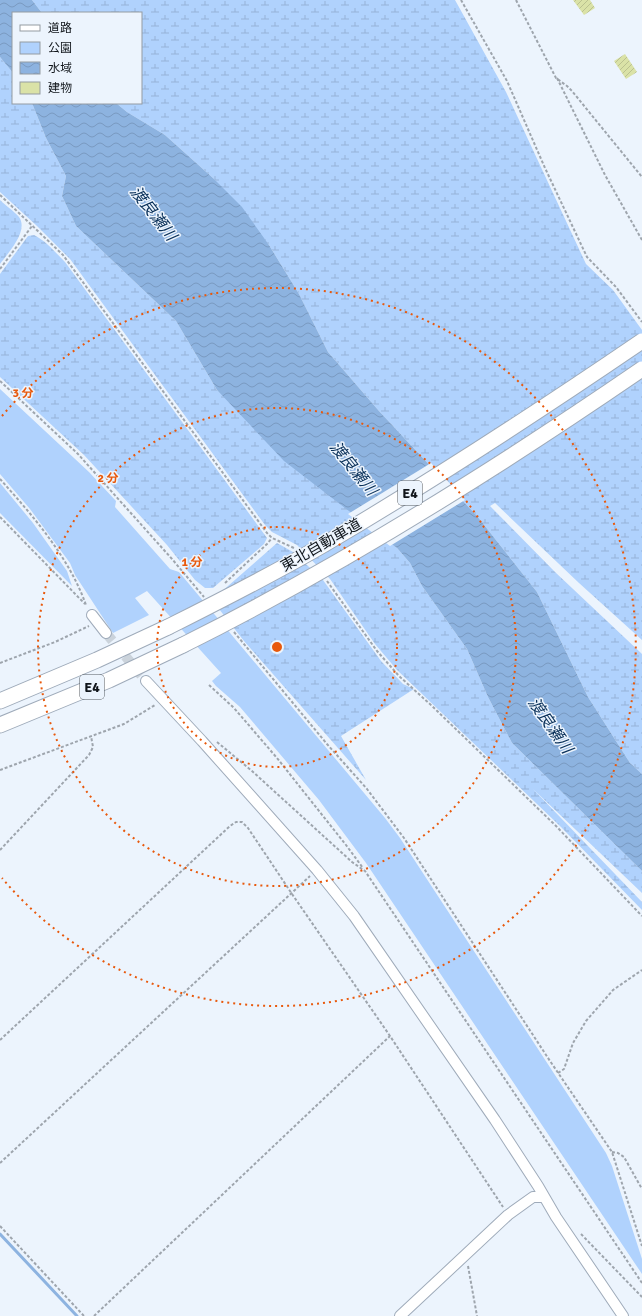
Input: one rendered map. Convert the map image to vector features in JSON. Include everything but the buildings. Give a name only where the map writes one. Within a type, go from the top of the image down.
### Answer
[{"type":"highway","name":"東北自動車道","points":[[0,701],[97,660],[168,627],[238,592],[315,549],[426,483],[550,404],[642,341]]},
{"type":"highway","name":"東北自動車道","points":[[0,725],[109,680],[251,611],[335,564],[565,422],[642,369]]},
{"type":"street","points":[[95,618],[106,633]]},
{"type":"street","points":[[146,681],[202,740],[318,870],[354,916],[495,1120],[538,1186],[556,1217],[623,1316]]},
{"type":"street","points":[[400,1316],[508,1215],[533,1197],[543,1197]]},
{"type":"path","points":[[461,0],[507,81],[545,168],[588,256],[616,287],[642,322]]},
{"type":"path","points":[[516,0],[605,175],[642,240]]},
{"type":"path","points":[[556,78],[572,91],[642,177]]},
{"type":"path","points":[[0,269],[32,226]]},
{"type":"path","points":[[0,381],[78,454],[207,600]]},
{"type":"path","points":[[0,479],[29,512],[58,552],[76,580],[86,604],[95,618],[55,642],[0,663]]},
{"type":"path","points":[[0,517],[86,604]]},
{"type":"path","points":[[224,585],[268,544],[272,538]]},
{"type":"path","points":[[232,629],[327,744],[367,789],[390,819],[612,1152],[642,1246]]},
{"type":"path","points":[[209,685],[234,708],[277,758],[365,871],[642,1283]]},
{"type":"path","points":[[0,770],[124,724],[163,700]]},
{"type":"path","points":[[0,850],[89,755],[93,747],[91,736]]},
{"type":"path","points":[[216,741],[252,770],[352,862],[365,871]]},
{"type":"path","points":[[0,1040],[236,822],[242,822],[248,828],[390,1036],[508,1215]]},
{"type":"path","points":[[0,1163],[318,870]]},
{"type":"path","points":[[558,1073],[564,1068],[573,1043],[586,1021],[613,990],[642,970]]},
{"type":"path","points":[[94,1316],[390,1036]]},
{"type":"path","points":[[612,1152],[618,1153],[624,1157],[642,1189]]},
{"type":"path","points":[[0,1226],[84,1316]]},
{"type":"path","points":[[577,1230],[642,1297]]},
{"type":"path","points":[[465,1254],[478,1316]]},
{"type":"green space","points":[[32,0],[455,0],[506,92],[586,264],[613,290],[642,330],[642,640],[579,583],[495,503],[490,506],[555,572],[642,654],[642,774],[630,763],[588,697],[537,592],[477,516],[379,411],[328,352],[299,294],[269,245],[213,178],[165,135],[127,112],[117,104],[142,104],[142,12],[41,12]]},
{"type":"green space","points":[[0,57],[12,72],[12,104],[32,104],[46,138],[66,176],[62,196],[76,226],[176,321],[217,390],[397,548],[410,563],[422,586],[467,649],[488,697],[512,743],[642,871],[642,893],[533,789],[642,902],[642,910],[561,827],[397,670],[375,644],[330,579],[297,545],[272,532],[265,525],[70,259],[0,192]]},
{"type":"green space","points":[[0,200],[19,217],[21,229],[16,242],[0,264]]},
{"type":"green space","points":[[34,235],[65,262],[267,538],[264,544],[213,588],[205,588],[195,580],[167,545],[84,455],[0,377],[0,274],[28,236]]},
{"type":"green space","points":[[0,389],[89,472],[116,501],[115,507],[170,569],[179,572],[385,818],[400,838],[606,1153],[612,1166],[642,1259],[642,1274],[366,863],[319,800],[240,707],[212,681],[221,673],[147,591],[135,598],[149,615],[113,633],[75,575],[70,563],[30,509],[0,474]]},
{"type":"green space","points":[[0,483],[33,523],[67,571],[72,586],[0,513]]},
{"type":"green space","points":[[277,543],[293,552],[323,580],[381,661],[403,684],[414,689],[341,736],[366,780],[244,641],[212,600]]},
{"type":"water","points":[[0,0],[32,0],[41,12],[12,12],[12,72],[0,57]]},
{"type":"water","name":"渡良瀬川","points":[[32,104],[117,104],[127,112],[165,135],[213,178],[242,207],[269,245],[299,294],[328,352],[379,411],[477,516],[537,592],[588,697],[630,763],[642,774],[642,871],[512,743],[488,697],[467,649],[422,586],[410,563],[397,548],[284,461],[217,390],[176,321],[76,226],[62,196],[66,176],[46,138]]},
{"type":"pier","points":[[431,463],[465,500],[390,546],[348,514]]},
{"type":"waterway","points":[[0,1234],[77,1316]]},
{"type":"tunnel","points":[[106,633],[146,681]]}]
